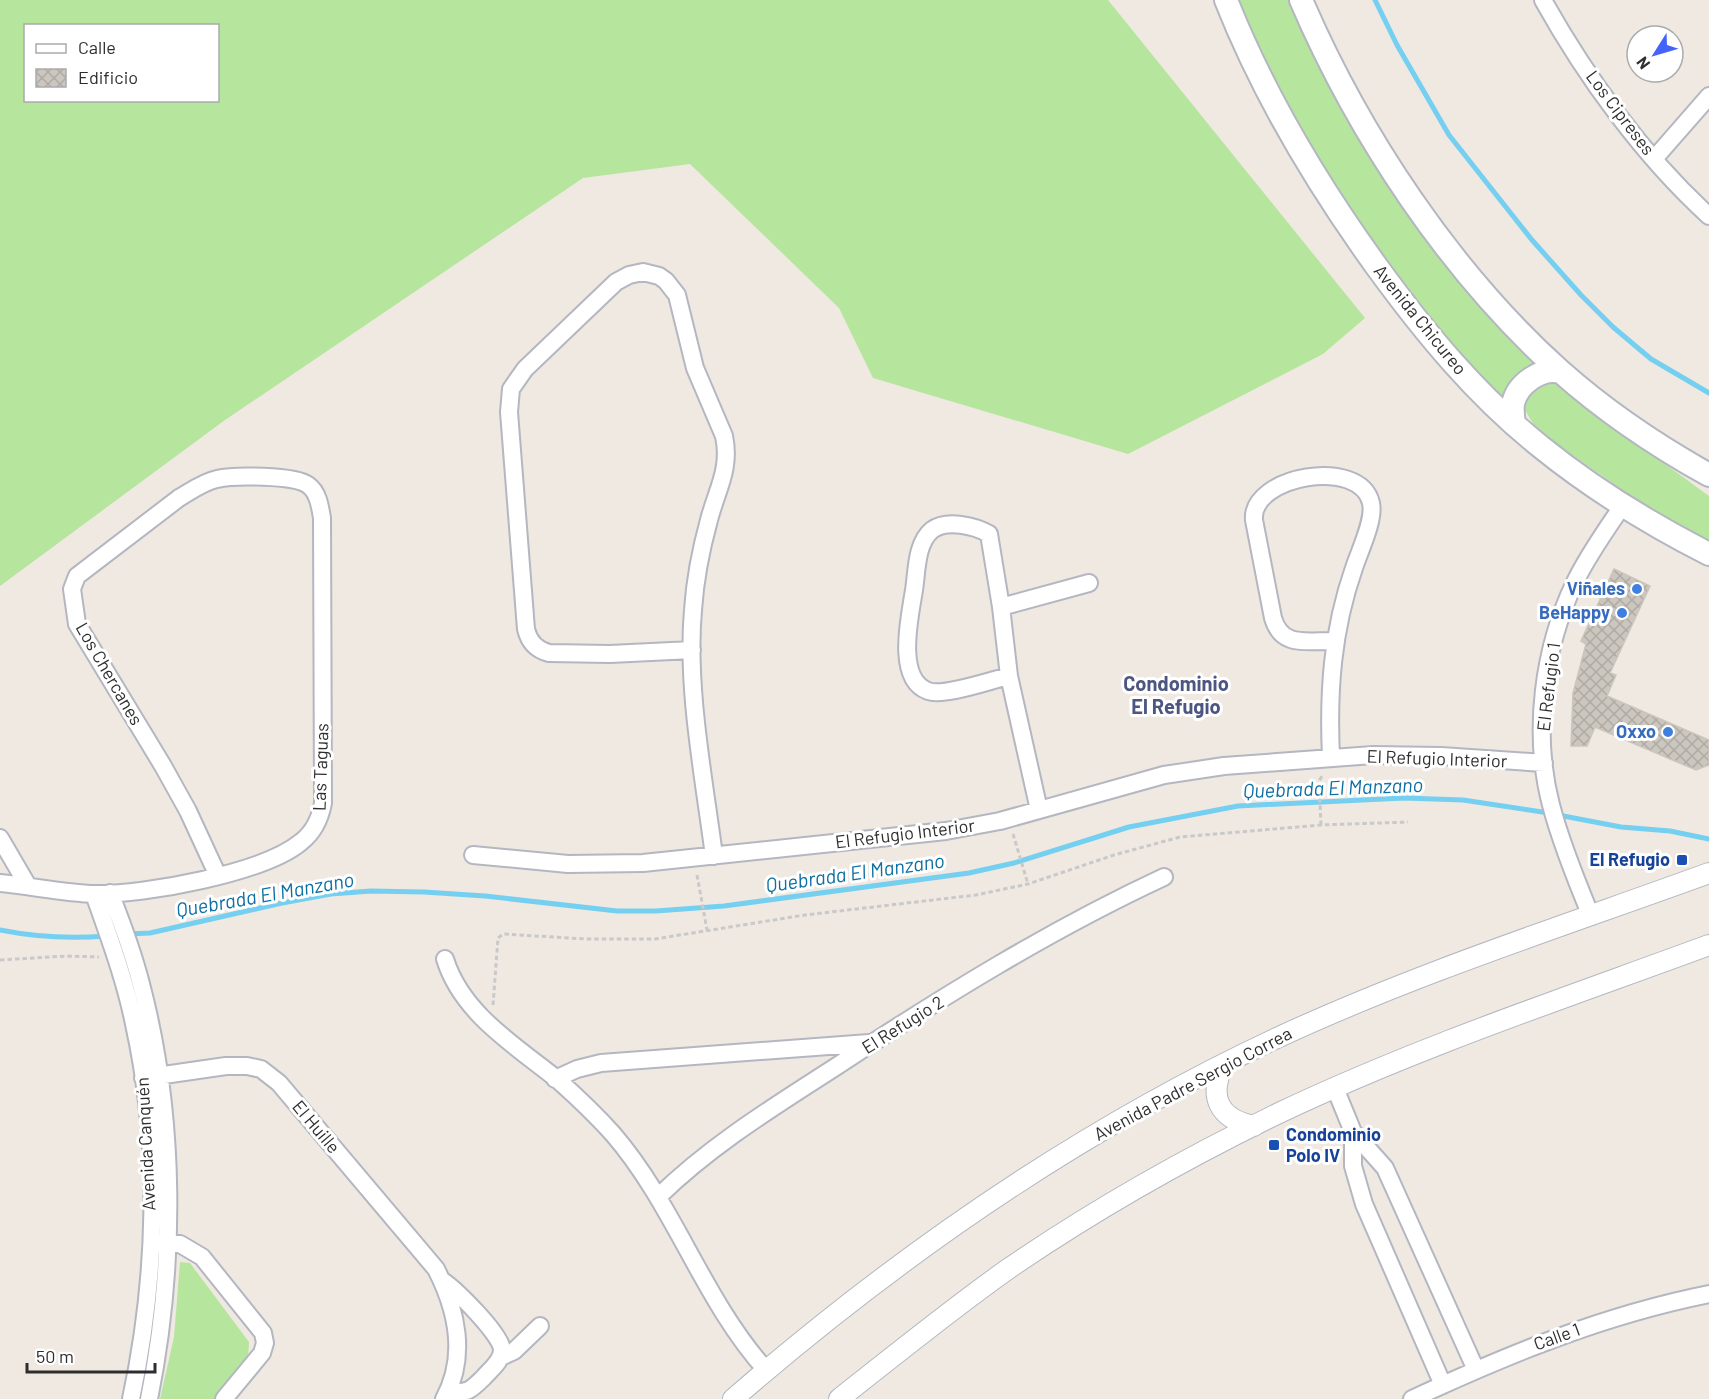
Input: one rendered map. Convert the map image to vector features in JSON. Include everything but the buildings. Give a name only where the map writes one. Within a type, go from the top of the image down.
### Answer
[{"type":"main road","name":"Avenida Chicureo","points":[[1226,0],[1258,72],[1308,164],[1350,230],[1431,338],[1461,372],[1514,424],[1567,468],[1623,505],[1709,554]]},
{"type":"main road","points":[[1301,0],[1334,70],[1361,118],[1439,236],[1482,289],[1513,325],[1561,372],[1629,425],[1709,476]]},
{"type":"main road","points":[[1514,424],[1513,404],[1517,394],[1534,376],[1545,372],[1561,372]]},
{"type":"street","name":"Los Cipreses","points":[[1543,0],[1589,73],[1654,159],[1709,216]]},
{"type":"street","points":[[1654,159],[1709,96]]},
{"type":"street","points":[[692,650],[600,654],[549,653],[543,652],[533,644],[526,629],[509,412],[512,390],[525,369],[597,298],[616,282],[634,273],[643,272],[659,276],[677,295],[695,368],[724,436],[726,448],[725,470],[709,518],[693,611],[693,689],[714,856]]},
{"type":"street","points":[[1331,758],[1330,699],[1335,641],[1341,608],[1370,522],[1372,506],[1368,494],[1356,484],[1333,476],[1312,476],[1291,482],[1266,494],[1257,502],[1253,514],[1277,630],[1289,639],[1335,641]]},
{"type":"street","name":"Los Chercanes","points":[[218,876],[188,811],[163,766],[77,624],[72,589],[77,576],[179,498],[197,487],[217,479],[284,477],[300,480],[310,485]]},
{"type":"street","name":"Las Taguas","points":[[0,883],[102,894],[164,887],[218,876],[278,856],[292,849],[314,829],[321,812],[323,794],[322,518],[318,498],[310,485]]},
{"type":"street","name":"El Refugio 1","points":[[1591,916],[1558,830],[1550,802],[1544,763],[1543,704],[1553,640],[1576,580],[1623,505]]},
{"type":"street","points":[[1009,676],[963,688],[930,692],[917,684],[912,674],[908,658],[907,635],[921,546],[933,530],[941,526],[968,526],[989,534],[1009,676],[1039,810]]},
{"type":"street","points":[[1001,608],[1089,583]]},
{"type":"street","name":"El Refugio Interior","points":[[473,855],[536,862],[605,865],[694,858],[946,831],[1000,821],[1164,776],[1195,770],[1331,758],[1411,755],[1544,763]]},
{"type":"street","points":[[0,838],[28,886]]},
{"type":"street","name":"Avenida Padre Sergio Correa","points":[[733,1399],[899,1264],[1022,1178],[1124,1118],[1224,1064],[1280,1037],[1402,985],[1709,873]]},
{"type":"street","name":"El Refugio 2","points":[[658,1197],[710,1151],[873,1043],[1063,928],[1164,877]]},
{"type":"street","name":"Avenida Canquén","points":[[102,894],[113,924],[130,946],[145,1003],[151,1077],[151,1156],[164,1295],[149,1399]]},
{"type":"street","name":"Avenida Canquén","points":[[113,924],[114,952],[151,1077]]},
{"type":"street","points":[[839,1399],[956,1307],[1058,1236],[1153,1179],[1254,1126],[1335,1088],[1446,1042],[1709,945]]},
{"type":"street","points":[[446,959],[459,988],[491,1026],[588,1107],[614,1135],[658,1197],[738,1338],[766,1370]]},
{"type":"street","points":[[555,1078],[601,1063],[873,1043]]},
{"type":"street","points":[[1224,1064],[1216,1088],[1220,1106],[1237,1122],[1254,1126]]},
{"type":"street","name":"El Huille","points":[[151,1077],[240,1065],[254,1067],[268,1073],[279,1083],[427,1256],[442,1281],[452,1305],[457,1336],[456,1367],[446,1395],[462,1393],[474,1387],[501,1357],[514,1352],[540,1326]]},
{"type":"street","points":[[1335,1088],[1353,1132],[1379,1160],[1389,1177],[1476,1370]]},
{"type":"street","points":[[1353,1132],[1353,1166],[1361,1198],[1443,1385]]},
{"type":"street","points":[[158,1243],[180,1244],[202,1257],[260,1328],[265,1338],[262,1353],[224,1399]]},
{"type":"street","name":"Avenida Canquén","points":[[131,1399],[158,1243]]},
{"type":"street","name":"El Huille","points":[[442,1281],[460,1294],[497,1338],[501,1346],[501,1357]]},
{"type":"street","name":"Calle 1","points":[[1412,1399],[1567,1333],[1632,1312],[1709,1294]]},
{"type":"path","points":[[1319,781],[1321,825]]},
{"type":"path","points":[[491,1026],[499,936],[503,934],[623,940],[655,939],[845,910],[976,895],[1028,884],[1114,855],[1180,837],[1321,825],[1408,822]]},
{"type":"path","points":[[1016,842],[1028,884]]},
{"type":"path","points":[[694,858],[707,930]]},
{"type":"path","points":[[0,960],[114,952]]},
{"type":"green space","points":[[0,0],[1108,0],[1365,318],[1323,354],[1128,454],[873,378],[839,308],[690,164],[583,178],[225,420],[0,586]]},
{"type":"green space","points":[[1238,0],[1290,0],[1304,35],[1347,115],[1470,293],[1539,366],[1505,401],[1395,278],[1353,220],[1289,112]]},
{"type":"green space","points":[[1552,378],[1584,405],[1709,496],[1709,544],[1673,525],[1535,427],[1522,405],[1522,395]]},
{"type":"green space","points":[[180,1262],[190,1263],[249,1342],[248,1359],[215,1399],[160,1399],[174,1337]]},
{"type":"waterway","points":[[1375,0],[1397,45],[1449,135],[1532,240],[1613,327],[1651,359],[1709,393]]},
{"type":"waterway","name":"Quebrada El Manzano","points":[[127,934],[150,933],[331,894],[371,891],[485,896],[617,911],[656,911],[724,906],[969,873],[1014,863],[1129,827],[1238,806],[1404,798],[1463,800],[1549,813]]},
{"type":"waterway","name":"Quebrada El Manzano","points":[[1558,815],[1621,827],[1670,831],[1709,839]]},
{"type":"waterway","name":"Quebrada El Manzano","points":[[0,930],[53,937],[106,936]]},
{"type":"place","name":"Viñales","points":[[1637,589]]},
{"type":"place","name":"BeHappy","points":[[1622,613]]},
{"type":"place","name":"Oxxo","points":[[1668,732]]},
{"type":"place","name":"El Refugio","points":[[1682,860]]},
{"type":"place","name":"Condominio Polo IV","points":[[1274,1145]]},
{"type":"district","name":"Condominio El Refugio","points":[[1176,696]]}]
